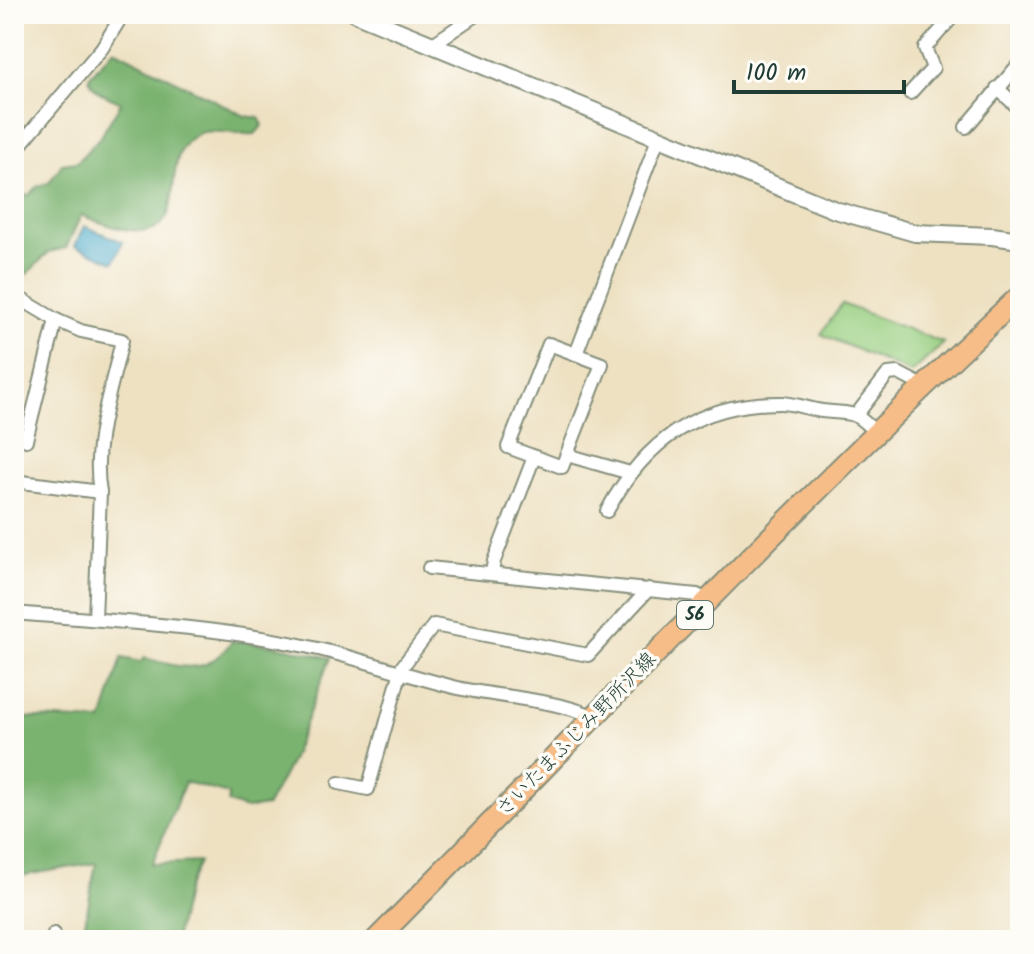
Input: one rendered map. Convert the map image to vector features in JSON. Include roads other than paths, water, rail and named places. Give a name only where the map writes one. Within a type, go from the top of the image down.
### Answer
[{"type":"main road","name":"さいたまふじみ野所沢線","points":[[376,940],[923,386],[1020,296]]},
{"type":"street","points":[[14,152],[102,48],[123,14]]},
{"type":"street","points":[[357,14],[835,210],[915,233],[1020,240]]},
{"type":"street","points":[[433,44],[477,14]]},
{"type":"street","points":[[910,93],[933,68],[925,48],[955,14]]},
{"type":"street","points":[[1015,14],[1020,20]]},
{"type":"street","points":[[966,127],[1020,63]]},
{"type":"street","points":[[997,88],[1020,109]]},
{"type":"street","points":[[576,354],[658,139]]},
{"type":"street","points":[[14,295],[81,331],[122,340],[98,447],[100,492],[95,619]]},
{"type":"street","points":[[26,440],[56,320]]},
{"type":"street","points":[[549,344],[576,354],[602,364],[562,467],[508,447],[549,344]]},
{"type":"street","points":[[857,414],[888,374],[898,373],[923,386]]},
{"type":"street","points":[[607,511],[638,462],[679,428],[731,407],[781,403],[857,414],[876,433]]},
{"type":"street","points":[[567,455],[630,473]]},
{"type":"street","points":[[492,573],[534,457]]},
{"type":"street","points":[[14,481],[100,492]]},
{"type":"street","points":[[429,568],[649,589],[697,595],[709,601]]},
{"type":"street","points":[[339,783],[368,789],[402,667],[434,625],[588,655],[649,589]]},
{"type":"street","points":[[14,613],[259,637],[308,646],[477,692],[579,710],[595,717]]},
{"type":"water","points":[[84,226],[123,242],[114,262],[75,246]]}]
